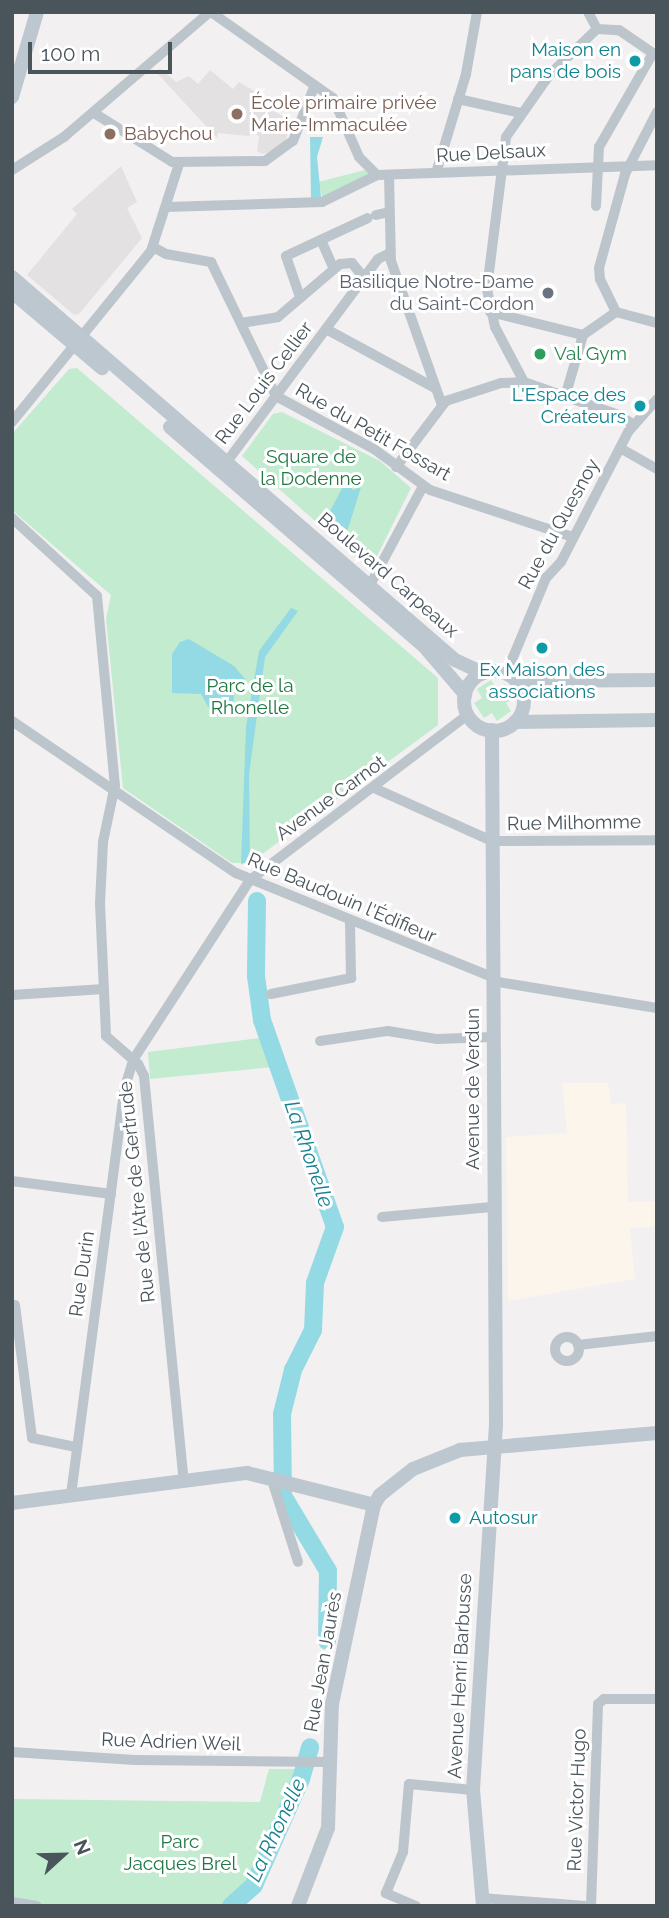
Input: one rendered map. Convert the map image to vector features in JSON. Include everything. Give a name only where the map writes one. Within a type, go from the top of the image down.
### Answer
[{"type":"main road","points":[[12,55],[27,12]]},
{"type":"main road","points":[[12,97],[37,12]]},
{"type":"main road","name":"Boulevard Carpeaux","points":[[12,277],[78,342]]},
{"type":"main road","name":"Boulevard Carpeaux","points":[[12,292],[78,342],[461,664],[483,673]]},
{"type":"main road","name":"Boulevard Carpeaux","points":[[224,466],[423,645],[465,694]]},
{"type":"main road","points":[[657,680],[511,677],[483,673],[465,694],[467,715],[477,726],[492,730],[515,722],[657,720]]},
{"type":"main road","points":[[511,677],[524,701],[515,722]]},
{"type":"main road","name":"Avenue de Verdun","points":[[492,730],[492,1207],[496,1448]]},
{"type":"main road","points":[[12,1503],[247,1473],[273,1477],[373,1505],[400,1478],[426,1462],[453,1452],[657,1433]]},
{"type":"main road","name":"Avenue Henri Barbusse","points":[[483,1902],[473,1790],[496,1448]]},
{"type":"main road","name":"Rue Jean Jaurès","points":[[299,1906],[328,1828],[332,1704],[373,1505]]},
{"type":"street","points":[[12,170],[47,151],[210,12],[334,100],[347,136],[359,157],[377,175],[322,202],[166,207]]},
{"type":"street","points":[[436,173],[458,99],[477,12]]},
{"type":"street","points":[[588,12],[597,29]]},
{"type":"street","points":[[524,382],[490,312],[487,273],[506,137],[555,69],[597,29],[619,30],[655,55],[601,142],[596,166],[596,206]]},
{"type":"street","points":[[94,113],[165,159],[179,164],[273,159],[293,141],[314,87]]},
{"type":"street","points":[[458,99],[521,113]]},
{"type":"street","points":[[657,112],[629,164],[599,268],[600,279],[616,312],[657,323]]},
{"type":"street","points":[[12,422],[153,247],[179,164]]},
{"type":"street","name":"Rue Delsaux","points":[[377,175],[657,165]]},
{"type":"street","points":[[389,175],[390,253],[442,405]]},
{"type":"street","points":[[300,297],[286,256],[372,216],[389,212]]},
{"type":"street","points":[[321,240],[334,269]]},
{"type":"street","points":[[153,247],[166,254],[209,260],[276,397]]},
{"type":"street","name":"Rue Louis Cellier","points":[[224,466],[378,259],[390,253]]},
{"type":"street","points":[[241,323],[278,317],[334,269],[352,263],[364,278]]},
{"type":"street","points":[[490,312],[583,335]]},
{"type":"street","points":[[565,397],[583,335],[616,312]]},
{"type":"street","points":[[326,330],[435,388]]},
{"type":"street","points":[[396,467],[442,405],[495,384],[524,382],[634,425]]},
{"type":"street","name":"Rue du Petit Fossart","points":[[276,397],[374,449],[423,486],[573,537]]},
{"type":"street","name":"Rue du Quesnoy","points":[[511,677],[546,578],[573,537],[634,425],[657,399]]},
{"type":"street","points":[[620,449],[657,469]]},
{"type":"street","points":[[370,585],[423,486]]},
{"type":"street","name":"Rue de l'Atre de Gertrude","points":[[12,519],[97,596],[115,791],[102,849],[107,1038],[133,1059],[144,1080],[184,1481]]},
{"type":"street","name":"Avenue Carnot","points":[[133,1059],[250,880],[467,715]]},
{"type":"street","name":"Rue Baudouin l'Édifieur","points":[[12,721],[250,880],[492,979],[657,1008]]},
{"type":"street","points":[[374,788],[492,841]]},
{"type":"street","name":"Rue Milhomme","points":[[492,841],[657,840]]},
{"type":"street","points":[[271,994],[351,978],[350,921]]},
{"type":"street","points":[[12,995],[104,989]]},
{"type":"street","points":[[320,1041],[388,1031],[437,1039],[492,1037]]},
{"type":"street","name":"Rue Durin","points":[[71,1495],[125,1087],[133,1059]]},
{"type":"street","points":[[12,1181],[111,1194]]},
{"type":"street","points":[[382,1217],[492,1207]]},
{"type":"street","points":[[15,1305],[32,1438],[76,1447]]},
{"type":"street","points":[[578,1345],[657,1336]]},
{"type":"street","points":[[273,1477],[298,1562]]},
{"type":"street","name":"Rue Victor Hugo","points":[[589,1906],[597,1707],[604,1699],[657,1699]]},
{"type":"street","name":"Rue Adrien Weil","points":[[12,1752],[135,1760],[329,1762]]},
{"type":"street","points":[[416,1906],[386,1893],[403,1852],[409,1784],[473,1790]]},
{"type":"street","points":[[12,1902],[37,1906]]},
{"type":"street","points":[[483,1902],[589,1906]]},
{"type":"shaded area","name":"École primaire privée Marie-Immaculée","points":[[160,68],[176,82],[189,76],[198,84],[210,70],[233,89],[239,82],[268,99],[264,106],[292,121],[283,148],[262,154],[257,151],[259,136],[252,132],[249,136],[218,133],[217,138],[156,72]]},
{"type":"shaded area","points":[[121,166],[137,202],[127,208],[142,238],[79,314],[74,315],[27,275],[77,214],[72,209]]},
{"type":"shaded area","points":[[562,1083],[608,1083],[611,1104],[626,1103],[628,1202],[657,1201],[657,1227],[630,1228],[635,1279],[508,1301],[506,1137],[567,1133]]},
{"type":"green space","points":[[365,170],[372,176],[323,199],[318,182]]},
{"type":"green space","name":"Parc de la Rhonelle","points":[[77,368],[438,678],[438,725],[250,863],[232,863],[123,788],[106,619],[111,595],[12,510],[12,434],[69,369]]},
{"type":"green space","name":"Square de la Dodenne","points":[[282,412],[380,461],[411,488],[370,570],[242,456],[273,414]]},
{"type":"green space","points":[[491,680],[497,689],[505,684],[514,698],[506,703],[511,711],[497,721],[492,713],[484,718],[474,703],[482,698],[477,689]]},
{"type":"green space","points":[[260,1038],[273,1067],[150,1079],[148,1052]]},
{"type":"green space","name":"Parc Jacques Brel","points":[[269,1769],[299,1769],[251,1878],[235,1897],[219,1906],[12,1906],[12,1799],[260,1802]]},
{"type":"water","points":[[310,137],[323,137],[317,157],[321,197],[311,199]]},
{"type":"water","points":[[346,481],[353,490],[361,487],[343,545],[322,526]]},
{"type":"water","points":[[291,608],[298,611],[265,657],[249,774],[250,862],[241,864],[246,727],[259,651]]},
{"type":"water","points":[[189,639],[234,666],[245,679],[235,687],[233,705],[227,711],[211,712],[201,694],[172,693],[172,654],[180,642]]},
{"type":"waterway","name":"La Rhonelle","points":[[257,901],[256,976],[262,1020],[335,1227],[315,1283],[313,1330],[293,1370],[282,1414],[283,1496],[328,1571],[327,1641]]},
{"type":"waterway","name":"La Rhonelle","points":[[231,1906],[254,1885],[301,1779],[310,1747]]},
{"type":"place","name":"Maison en pans de bois","points":[[635,61]]},
{"type":"place","name":"École primaire privée Marie-Immaculée","points":[[237,114]]},
{"type":"place","name":"Babychou","points":[[110,134]]},
{"type":"place","name":"Basilique Notre-Dame du Saint-Cordon","points":[[548,293]]},
{"type":"place","name":"Val Gym","points":[[540,354]]},
{"type":"place","name":"L'Espace des Créateurs","points":[[640,406]]},
{"type":"place","name":"Ex Maison des associations","points":[[542,648]]},
{"type":"place","name":"Autosur","points":[[455,1518]]}]
